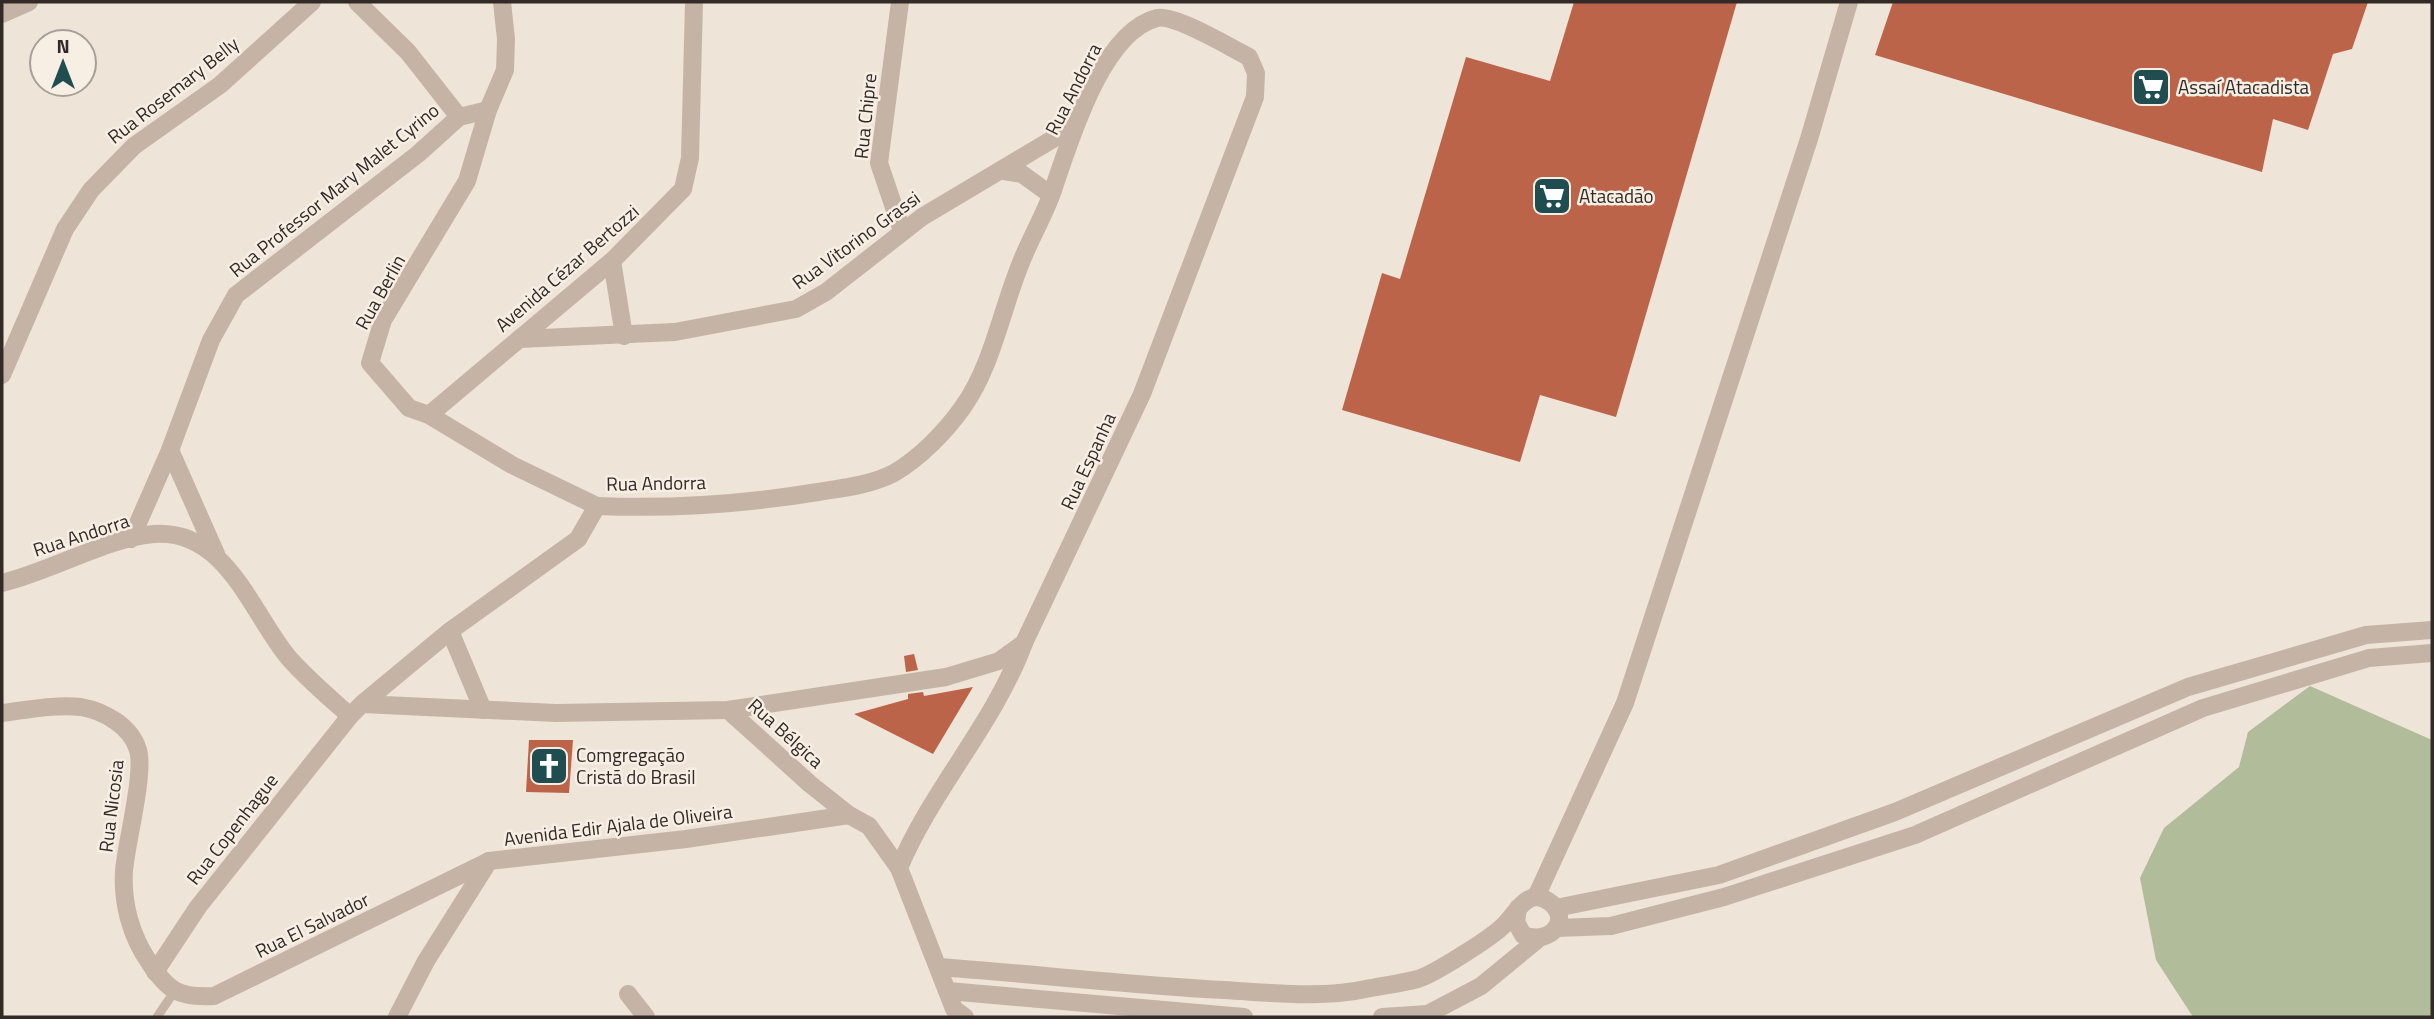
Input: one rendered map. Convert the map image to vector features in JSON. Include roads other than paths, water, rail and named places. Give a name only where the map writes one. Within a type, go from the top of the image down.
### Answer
[{"type":"street","points":[[2,14],[29,2]]},
{"type":"street","name":"Rua Rosemary Belly","points":[[2,375],[65,229],[91,190],[134,146],[220,85],[313,2]]},
{"type":"street","points":[[357,2],[408,52],[459,117],[488,110],[505,70],[506,38],[502,2]]},
{"type":"street","name":"Avenida Cézar Bertozzi","points":[[429,415],[612,261],[683,189],[690,158],[694,2]]},
{"type":"street","name":"Rua Chipre","points":[[900,2],[879,163],[902,230]]},
{"type":"street","points":[[1536,897],[1625,703],[1809,139],[1849,2]]},
{"type":"street","name":"Rua Andorra","points":[[2,583],[131,539],[155,534],[182,537],[216,554],[287,656],[356,710],[450,631],[578,539],[597,506],[635,507],[766,501],[860,486],[895,472],[938,436],[964,406],[985,365],[1020,265],[1051,195],[1073,127],[1115,49],[1135,27],[1160,17],[1199,32]]},
{"type":"street","name":"Rua Espanha","points":[[1024,643],[1142,394],[1255,97],[1256,74],[1249,57],[1199,32]]},
{"type":"street","name":"Rua Berlin","points":[[488,110],[467,181],[383,320],[370,355],[370,363],[409,408],[429,415],[512,465],[597,506]]},
{"type":"street","name":"Rua Professor Mary Malet Cyrino","points":[[131,539],[170,450],[211,340],[236,295],[418,153],[459,117]]},
{"type":"street","name":"Rua Vitorino Grassi","points":[[519,339],[686,331],[796,309],[826,292],[902,230],[959,193],[1004,170],[1073,127]]},
{"type":"street","points":[[1004,170],[1022,174],[1051,195]]},
{"type":"street","points":[[612,261],[624,336]]},
{"type":"street","points":[[170,450],[216,554]]},
{"type":"street","points":[[450,631],[483,710]]},
{"type":"street","points":[[1556,908],[1719,875],[1895,812],[2188,687],[2366,635],[2432,631]]},
{"type":"street","points":[[728,710],[946,677],[999,661],[1024,643]]},
{"type":"street","points":[[899,868],[912,837],[1011,677],[1024,643]]},
{"type":"street","points":[[1556,928],[1611,926],[1724,897],[1915,835],[2203,708],[2369,658],[2432,653]]},
{"type":"street","name":"Rua Nicosia","points":[[2,713],[80,707],[108,714],[126,730],[139,750],[133,820],[124,872],[125,908],[138,947],[155,972]]},
{"type":"street","name":"Rua Bélgica","points":[[356,710],[728,710],[790,768],[849,815],[869,826],[899,868],[959,1015]]},
{"type":"street","name":"Rua Copenhague","points":[[155,972],[198,907],[356,710]]},
{"type":"street","name":"Avenida Edir Ajala de Oliveira","points":[[397,1017],[426,961],[489,861],[686,839],[849,815]]},
{"type":"street","name":"Rua El Salvador","points":[[174,992],[191,998],[214,996],[489,861]]},
{"type":"street","points":[[939,967],[1129,985],[1335,996],[1421,978],[1503,927],[1525,900],[1536,897],[1547,900],[1556,908],[1559,918],[1556,928],[1548,937],[1537,940],[1481,986],[1426,1016],[1382,1017]]},
{"type":"street","points":[[1518,908],[1516,922],[1523,935],[1537,940]]},
{"type":"street","points":[[155,972],[174,992]]},
{"type":"street","points":[[948,991],[1244,1017]]},
{"type":"street","points":[[628,994],[646,1017]]},
{"type":"lane","points":[[157,1017],[174,992]]},
{"type":"place","name":"Assaí Atacadista","points":[[2151,87]]},
{"type":"place","name":"Atacadão","points":[[1552,196]]},
{"type":"place","name":"Comgregação Cristã do Brasil","points":[[549,766]]}]
